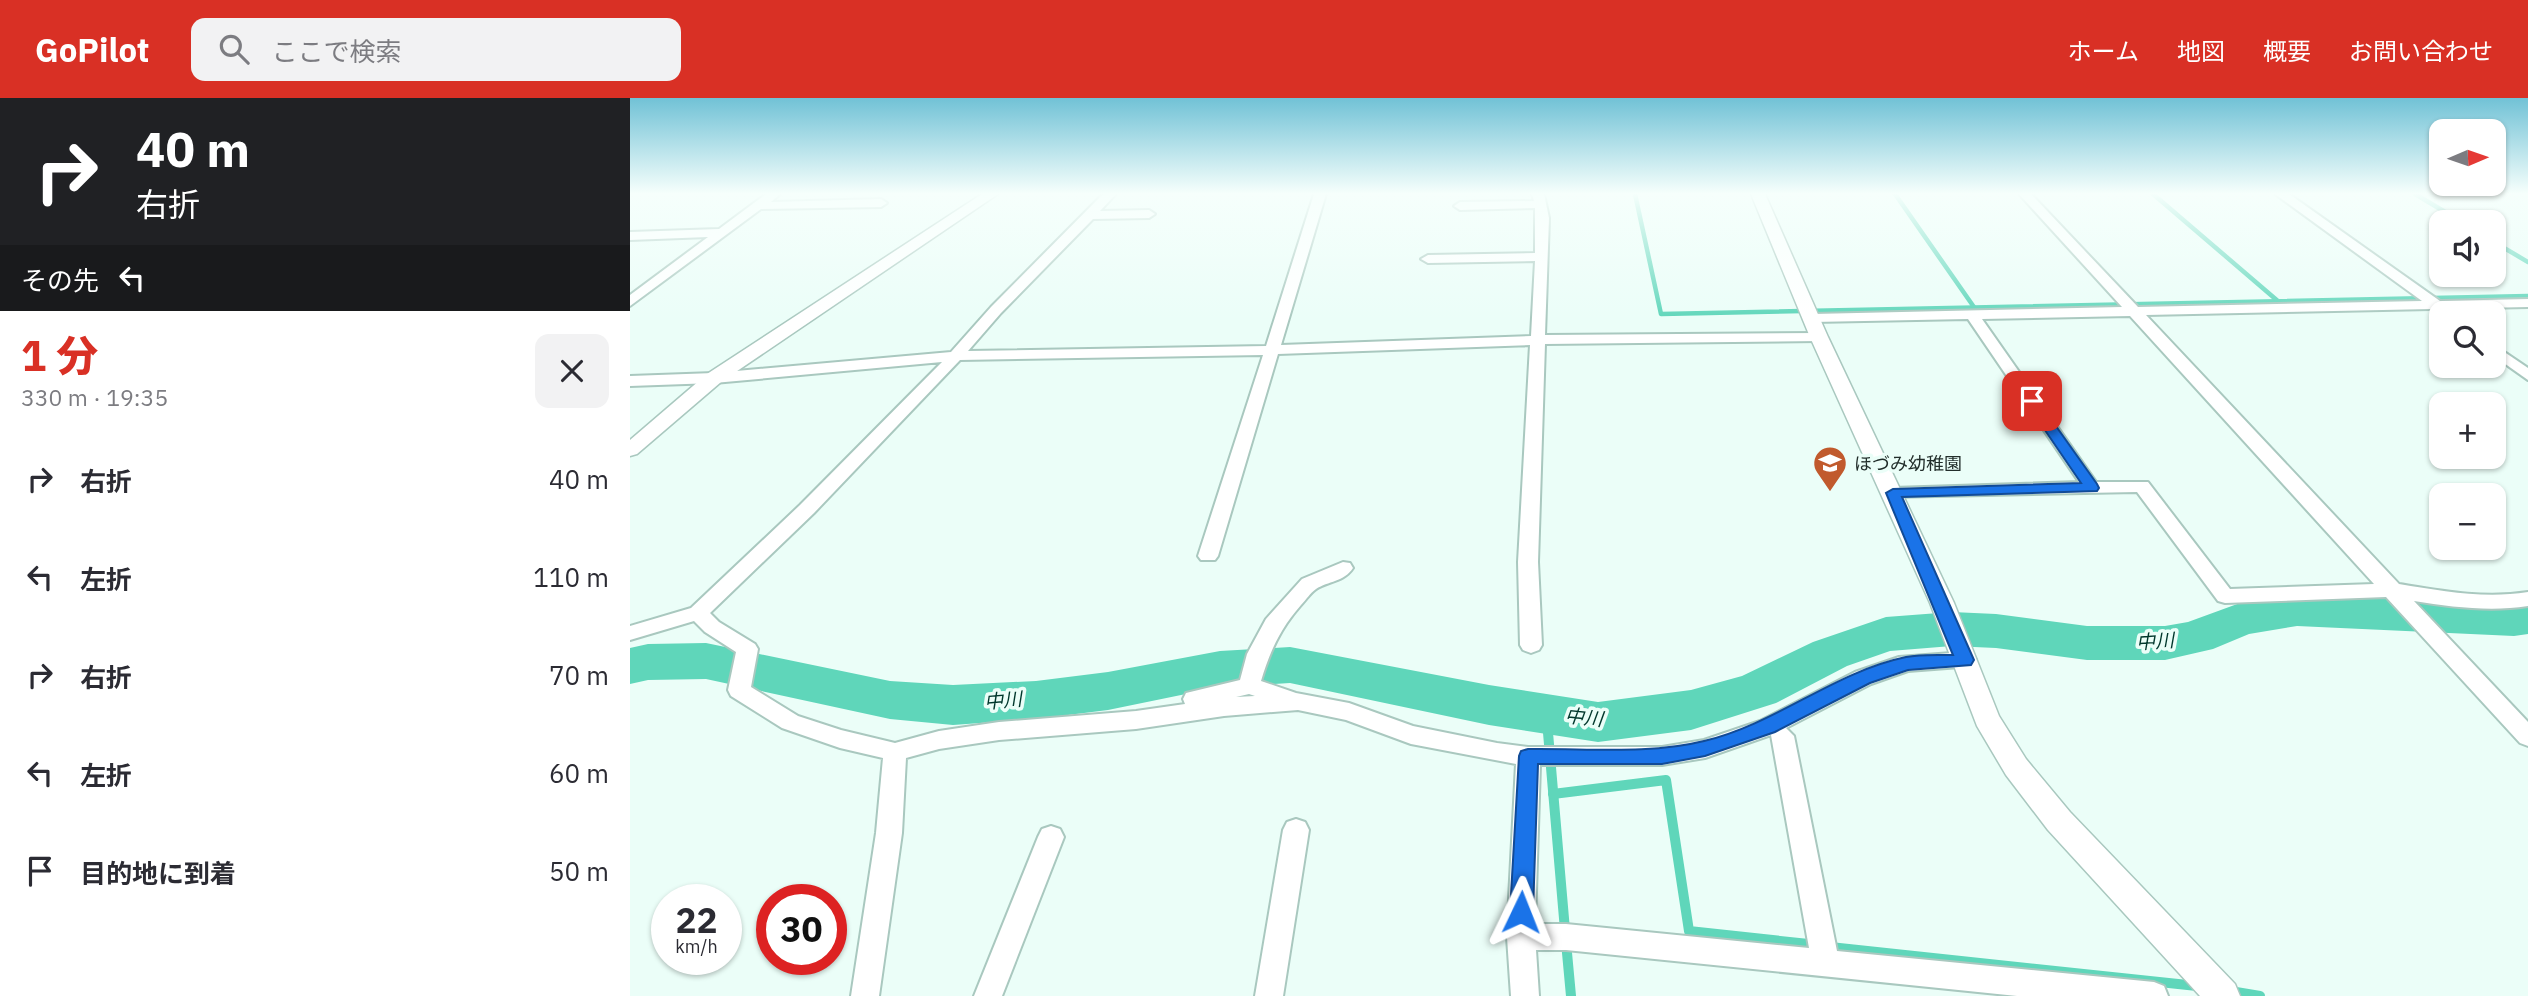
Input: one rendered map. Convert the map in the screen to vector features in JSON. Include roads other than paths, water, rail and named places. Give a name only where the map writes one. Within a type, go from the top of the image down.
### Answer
[{"type":"street","points":[[630,302],[718,236]]},
{"type":"street","points":[[630,450],[714,378],[927,236]]},
{"type":"street","points":[[630,633],[698,613],[807,509],[1069,236]]},
{"type":"street","points":[[1208,556],[1307,236]]},
{"type":"street","points":[[1531,645],[1528,562],[1540,236]]},
{"type":"street","points":[[1776,236],[1893,493],[1965,660],[1987,719],[2016,767],[2059,821],[2223,996]]},
{"type":"street","points":[[2063,236],[2528,737]]},
{"type":"street","points":[[2339,236],[2430,301]]},
{"type":"street","points":[[1428,259],[1541,257]]},
{"type":"street","points":[[2506,305],[2528,303]]},
{"type":"street","points":[[630,381],[714,378],[956,356],[1271,350],[1537,340],[1816,328],[1972,315],[2131,310],[2429,309]]},
{"type":"street","points":[[1972,315],[2091,488]]},
{"type":"street","points":[[2506,358],[2528,375]]},
{"type":"street","points":[[1893,493],[2141,486],[2225,596],[2391,590],[2459,601],[2508,602],[2528,598]]},
{"type":"street","points":[[1250,681],[1258,654],[1273,624],[1309,584],[1327,578],[1343,568]]},
{"type":"street","points":[[698,613],[712,627],[747,649],[739,690],[790,722],[839,739],[895,752],[939,740],[999,731],[1298,701]]},
{"type":"street","points":[[1104,722],[1121,714],[1250,681],[1298,701],[1349,712],[1411,735],[1528,756],[1662,756],[1705,749],[1768,727],[1863,678],[1907,663],[1965,660]]},
{"type":"street","points":[[1782,736],[1825,961]]},
{"type":"street","points":[[865,996],[889,833],[895,752]]},
{"type":"street","points":[[1525,996],[1521,937],[1528,756]]},
{"type":"street","points":[[1269,996],[1296,830]]},
{"type":"street","points":[[988,996],[1051,837]]},
{"type":"street","points":[[1521,937],[1566,937],[1825,961],[2154,996]]},
{"type":"waterway","points":[[1644,236],[1661,314],[1974,307]]},
{"type":"waterway","points":[[1924,236],[1974,307]]},
{"type":"waterway","points":[[2202,236],[2278,301]]},
{"type":"waterway","points":[[2506,249],[2528,262]]},
{"type":"waterway","points":[[2278,301],[2528,296]]},
{"type":"waterway","points":[[1974,307],[2278,301]]},
{"type":"waterway","name":"中川","points":[[630,666],[648,662],[706,661],[890,700],[953,705],[1036,700],[1108,691],[1220,669],[1290,665],[1489,705],[1598,722],[1691,710],[1758,690],[1830,654],[1886,634],[1952,629],[1996,631],[2087,643],[2165,643],[2196,637],[2240,619],[2297,610],[2514,620],[2528,618]]},
{"type":"waterway","points":[[1546,715],[1547,723]]},
{"type":"waterway","points":[[1547,721],[1553,794]]},
{"type":"waterway","points":[[1553,794],[1666,780],[1689,931],[1818,945]]},
{"type":"waterway","points":[[1553,794],[1565,930]]},
{"type":"waterway","points":[[1566,942],[1571,996]]},
{"type":"waterway","points":[[1830,947],[2197,986]]},
{"type":"waterway","points":[[2230,991],[2260,996]]},
{"type":"place","name":"ほづみ幼稚園","points":[[1830,493]]}]
